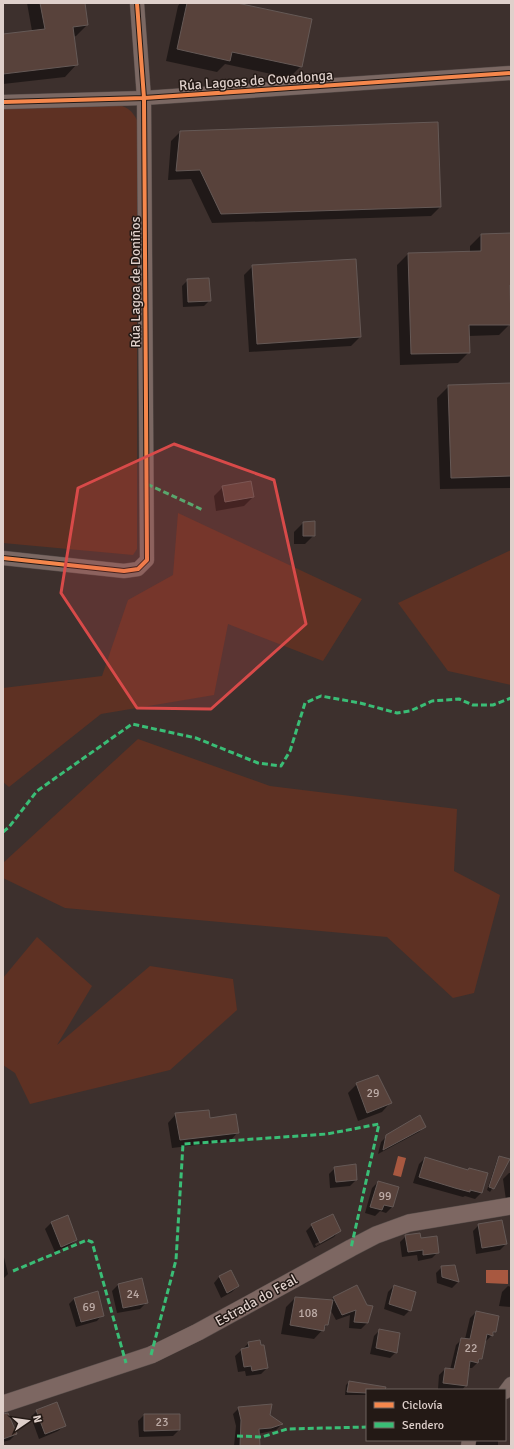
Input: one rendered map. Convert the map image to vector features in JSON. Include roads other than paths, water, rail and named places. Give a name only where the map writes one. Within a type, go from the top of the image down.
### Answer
[{"type":"main road","name":"Estrada do Feal","points":[[3,1404],[151,1355],[198,1332],[351,1248],[409,1223],[511,1206]]},
{"type":"street","name":"Rúa Lagoa de Doniños","points":[[3,558],[124,571],[138,569],[147,560],[144,98],[137,3]]},
{"type":"street","name":"Rúa Lagoas de Covadonga","points":[[3,102],[144,98],[511,73]]}]
